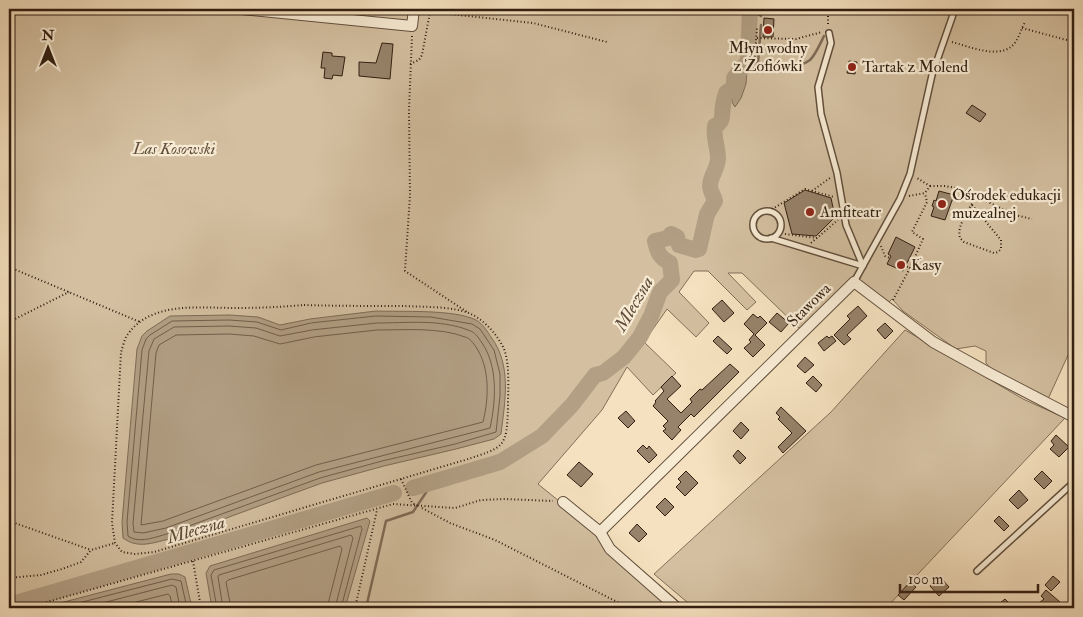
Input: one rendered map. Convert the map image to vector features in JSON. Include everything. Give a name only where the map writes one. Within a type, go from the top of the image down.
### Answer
[{"type":"street","points":[[242,9],[412,26],[414,9]]},
{"type":"street","name":"Stawowa","points":[[600,532],[854,282],[933,342],[1074,417]]},
{"type":"street","points":[[563,502],[600,532],[610,550],[677,608]]},
{"type":"lane","points":[[854,282],[900,199],[910,174],[932,75],[955,9]]},
{"type":"lane","points":[[830,36],[831,43],[818,92],[821,114],[837,172],[846,225],[863,266]]},
{"type":"lane","points":[[771,238],[780,230],[780,221],[775,214],[769,211],[758,213],[755,216],[753,225],[754,230],[759,236],[863,266]]},
{"type":"lane","points":[[977,571],[1074,482]]},
{"type":"path","points":[[757,38],[796,39],[829,30],[828,9]]},
{"type":"path","points":[[410,64],[419,60],[422,55],[430,12],[533,22],[607,42]]},
{"type":"path","points":[[944,40],[1002,51],[1013,46],[1025,22]]},
{"type":"path","points":[[412,26],[409,110],[410,195],[405,271],[468,313],[484,321],[504,349],[508,384],[508,414],[505,439],[493,451],[154,552],[135,554],[122,552],[115,543],[112,523],[121,352],[127,335],[140,322],[160,311],[189,308],[258,308],[304,305],[405,306],[434,307],[468,313]]},
{"type":"path","points":[[754,68],[758,28]]},
{"type":"path","points":[[1022,28],[1074,42]]},
{"type":"path","points":[[812,191],[837,172]]},
{"type":"path","points":[[910,174],[930,186],[961,189],[977,195],[1015,215],[1032,219]]},
{"type":"path","points":[[891,302],[910,268],[923,239],[912,232],[927,202],[926,193],[930,186]]},
{"type":"path","points":[[769,211],[805,189],[841,199]]},
{"type":"path","points":[[900,199],[926,193]]},
{"type":"path","points":[[972,205],[1001,240],[1001,249],[998,252],[994,253],[964,242],[960,238],[959,228],[977,195]]},
{"type":"path","points":[[805,248],[844,215]]},
{"type":"path","points":[[778,233],[817,238]]},
{"type":"path","points":[[877,242],[880,243],[885,256],[890,258]]},
{"type":"path","points":[[904,265],[910,268]]},
{"type":"path","points":[[9,267],[140,322]]},
{"type":"path","points":[[9,322],[69,292]]},
{"type":"path","points":[[401,478],[412,503],[450,523],[495,540],[629,608]]},
{"type":"path","points":[[26,608],[393,504],[455,508],[481,500],[505,499],[563,502]]},
{"type":"path","points":[[356,608],[377,510]]},
{"type":"path","points":[[9,521],[91,550],[115,543]]},
{"type":"path","points":[[9,578],[41,575],[62,569],[82,562],[91,550]]},
{"type":"path","points":[[193,562],[201,608]]},
{"type":"green space","name":"Las Kosowski","points":[[9,9],[1074,9],[1074,342],[1048,399],[990,368],[986,363],[986,351],[975,346],[956,349],[903,311],[892,299],[888,303],[859,280],[861,277],[857,273],[800,329],[742,273],[728,273],[756,302],[747,310],[708,271],[694,271],[679,292],[709,323],[696,337],[667,309],[644,342],[676,373],[653,395],[627,367],[602,410],[538,484],[612,544],[686,608],[9,608]]},
{"type":"green space","points":[[905,330],[1023,399],[1065,418],[886,608],[694,608],[654,574],[831,412]]},
{"type":"water","points":[[744,46],[750,46],[753,66],[747,69],[746,84],[741,98],[735,107],[732,102],[733,81],[737,68],[742,62]]},
{"type":"water","points":[[376,311],[455,314],[466,316],[481,324],[498,348],[502,359],[505,396],[501,434],[494,439],[322,483],[169,539],[140,544],[123,538],[122,522],[137,349],[142,336],[147,331],[170,316],[230,315],[258,317],[280,325],[310,319]]},
{"type":"water","points":[[367,518],[370,521],[345,608],[212,608],[206,573],[210,566]]},
{"type":"water","points":[[171,574],[179,574],[185,577],[192,608],[41,608]]},
{"type":"building","name":"Młyn wodny z Zofiówki","points":[[764,18],[774,19],[773,37],[763,37]]},
{"type":"building","points":[[382,43],[393,44],[390,79],[359,76],[359,62],[376,63]]},
{"type":"building","points":[[323,52],[332,53],[332,56],[345,57],[342,76],[333,75],[332,79],[324,78],[325,68],[321,68]]},
{"type":"building","name":"Tartak z Molend","points":[[849,61],[857,62],[855,74],[847,73]]},
{"type":"building","points":[[972,105],[986,114],[980,122],[966,113]]},
{"type":"building","name":"Amfiteatr","points":[[805,190],[831,198],[835,217],[816,236],[792,234],[784,203]]},
{"type":"building","name":"Ośrodek edukacji muzealnej","points":[[939,191],[954,195],[945,220],[931,216],[934,207],[932,206],[934,200],[936,201]]},
{"type":"building","points":[[896,237],[915,247],[903,271],[887,264],[891,256],[888,254]]},
{"type":"building","points":[[722,300],[734,313],[724,322],[712,309]]},
{"type":"building","points":[[858,306],[867,316],[847,335],[851,339],[844,345],[834,335],[850,319],[847,316]]},
{"type":"building","points":[[777,313],[789,323],[781,332],[769,322]]},
{"type":"building","points":[[753,314],[758,318],[760,316],[767,323],[755,335],[765,345],[753,357],[744,348],[751,342],[749,340],[754,334],[744,324]]},
{"type":"building","points":[[885,323],[893,331],[885,339],[877,330]]},
{"type":"building","points":[[718,336],[732,349],[727,354],[713,341]]},
{"type":"building","points":[[827,336],[829,338],[832,336],[836,341],[824,351],[818,343]]},
{"type":"building","points":[[805,357],[814,365],[805,373],[797,366]]},
{"type":"building","points":[[730,364],[739,372],[694,417],[691,414],[678,427],[681,430],[672,440],[663,431],[666,429],[663,426],[668,421],[653,406],[664,391],[661,387],[672,376],[681,386],[667,399],[681,413],[692,402],[690,399],[700,389],[702,390]]},
{"type":"building","points":[[813,376],[822,385],[816,392],[806,383]]},
{"type":"building","points":[[781,407],[806,431],[783,453],[778,447],[792,433],[778,419],[780,417],[776,413]]},
{"type":"building","points":[[626,411],[635,421],[628,428],[618,418]]},
{"type":"building","points":[[741,422],[749,430],[741,439],[733,431]]},
{"type":"building","points":[[1056,435],[1069,447],[1059,457],[1050,449],[1054,445],[1051,441]]},
{"type":"building","points":[[643,445],[647,449],[649,446],[657,455],[649,463],[637,451]]},
{"type":"building","points":[[738,450],[746,458],[740,464],[733,456]]},
{"type":"building","points":[[579,462],[593,474],[581,487],[567,475]]},
{"type":"building","points":[[686,471],[698,483],[685,496],[676,487],[681,482],[678,479]]},
{"type":"building","points":[[1042,471],[1052,481],[1044,489],[1034,479]]},
{"type":"building","points":[[1019,490],[1028,500],[1018,509],[1009,500]]},
{"type":"building","points":[[665,498],[674,507],[665,516],[656,507]]},
{"type":"building","points":[[999,516],[1009,526],[1004,531],[994,521]]},
{"type":"building","points":[[637,524],[647,534],[639,542],[629,533]]},
{"type":"building","points":[[1053,576],[1060,582],[1051,591],[1045,585]]},
{"type":"building","points":[[940,577],[949,587],[939,596],[930,586]]},
{"type":"building","points":[[910,582],[916,587],[904,600],[898,595]]},
{"type":"building","points":[[1046,590],[1060,602],[1054,608],[1033,608],[1044,599],[1041,596]]},
{"type":"building","points":[[1005,599],[1010,604],[1005,608],[994,608]]},
{"type":"waterway","points":[[750,9],[761,16]]},
{"type":"waterway","name":"Mleczna","points":[[413,488],[500,462],[542,436],[572,405],[595,375],[603,373],[624,357],[640,337],[651,316],[660,292],[672,280],[670,263],[660,254],[655,241],[668,238],[671,234],[677,237],[679,245],[696,250],[699,249],[707,214],[715,201],[710,186],[718,158],[715,126],[721,120],[726,93],[734,87],[734,78],[748,61],[750,9]]},
{"type":"waterway","points":[[835,13],[839,9]]},
{"type":"waterway","points":[[758,63],[761,25]]},
{"type":"waterway","points":[[751,62],[781,67],[804,64],[812,58],[824,36]]},
{"type":"waterway","points":[[366,608],[386,521],[413,512],[433,482]]},
{"type":"waterway","name":"Mleczna","points":[[9,605],[394,493]]},
{"type":"place","name":"Młyn wodny z Zofiówki","points":[[768,30]]},
{"type":"place","name":"Tartak z Molend","points":[[852,67]]},
{"type":"place","name":"Ośrodek edukacji muzealnej","points":[[942,204]]},
{"type":"place","name":"Amfiteatr","points":[[810,212]]},
{"type":"place","name":"Kasy","points":[[901,265]]}]
